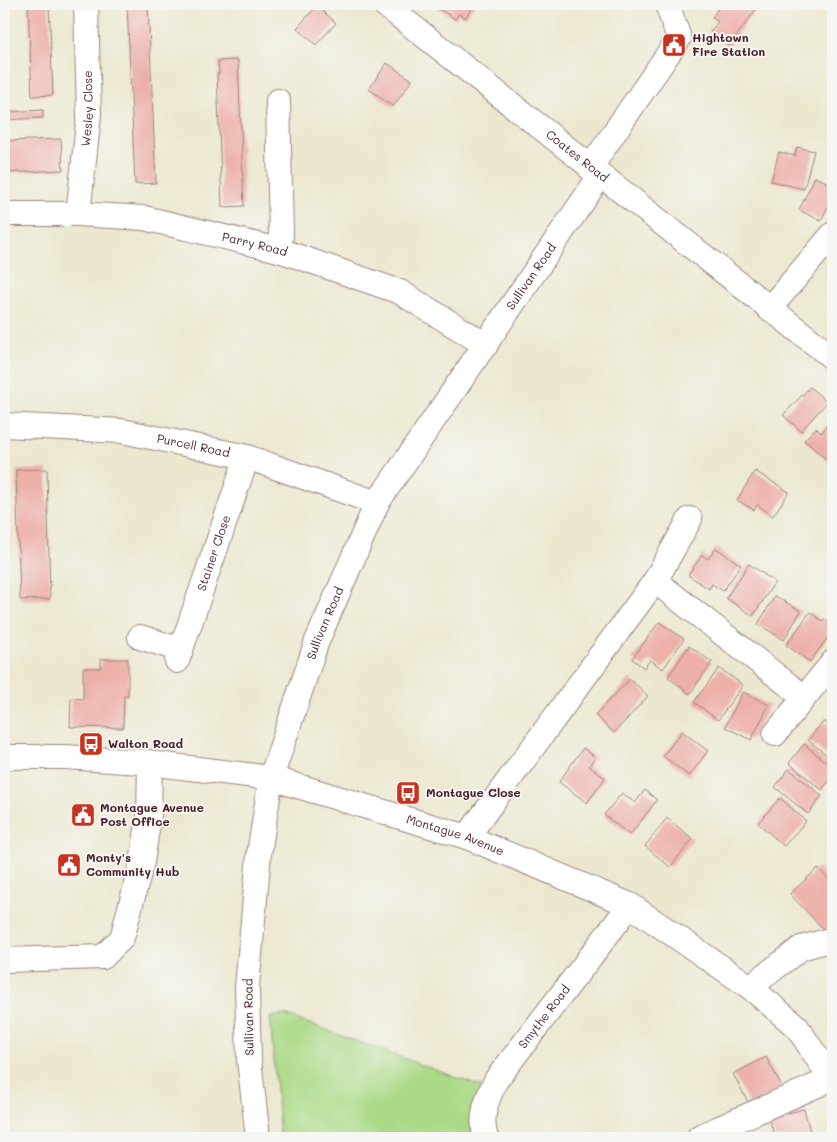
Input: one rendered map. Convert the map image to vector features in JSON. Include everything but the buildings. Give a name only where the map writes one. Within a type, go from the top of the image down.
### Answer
[{"type":"street","name":"Wesley Close","points":[[78,214],[89,115],[86,4]]},
{"type":"street","name":"Coates Road","points":[[384,4],[833,358]]},
{"type":"street","name":"Sullivan Road","points":[[258,1138],[249,1060],[248,987],[259,854],[271,778],[317,642],[377,503],[486,345],[679,38],[667,4]]},
{"type":"street","points":[[278,101],[281,234],[279,250]]},
{"type":"street","name":"Parry Road","points":[[4,214],[78,214],[144,218],[279,250],[400,292],[486,345]]},
{"type":"street","points":[[769,309],[833,234]]},
{"type":"street","name":"Purcell Road","points":[[4,425],[122,431],[247,457],[377,503]]},
{"type":"street","name":"Stainer Close","points":[[140,637],[179,656],[247,457]]},
{"type":"street","points":[[467,837],[655,581],[690,519]]},
{"type":"street","points":[[655,581],[804,697]]},
{"type":"street","points":[[775,734],[833,662]]},
{"type":"street","name":"Montague Avenue","points":[[4,758],[66,758],[150,762],[271,778],[467,837],[630,905],[750,987],[797,1027],[832,1080]]},
{"type":"street","points":[[4,960],[103,957],[122,938],[143,853],[149,817],[150,762]]},
{"type":"street","name":"Smythe Road","points":[[486,1138],[483,1130],[485,1104],[496,1080],[630,905]]},
{"type":"street","points":[[750,987],[801,948],[833,939]]},
{"type":"street","points":[[699,1137],[832,1080]]},
{"type":"green space","points":[[285,1015],[482,1087],[470,1111],[472,1138],[280,1138],[270,1017]]},
{"type":"place","name":"Hightown Fire Station","points":[[674,45]]},
{"type":"place","name":"Walton Road","points":[[91,744]]},
{"type":"place","name":"Montague Close","points":[[408,793]]},
{"type":"place","name":"Montague Avenue Post Office","points":[[83,815]]},
{"type":"place","name":"Monty's Community Hub","points":[[69,865]]}]
